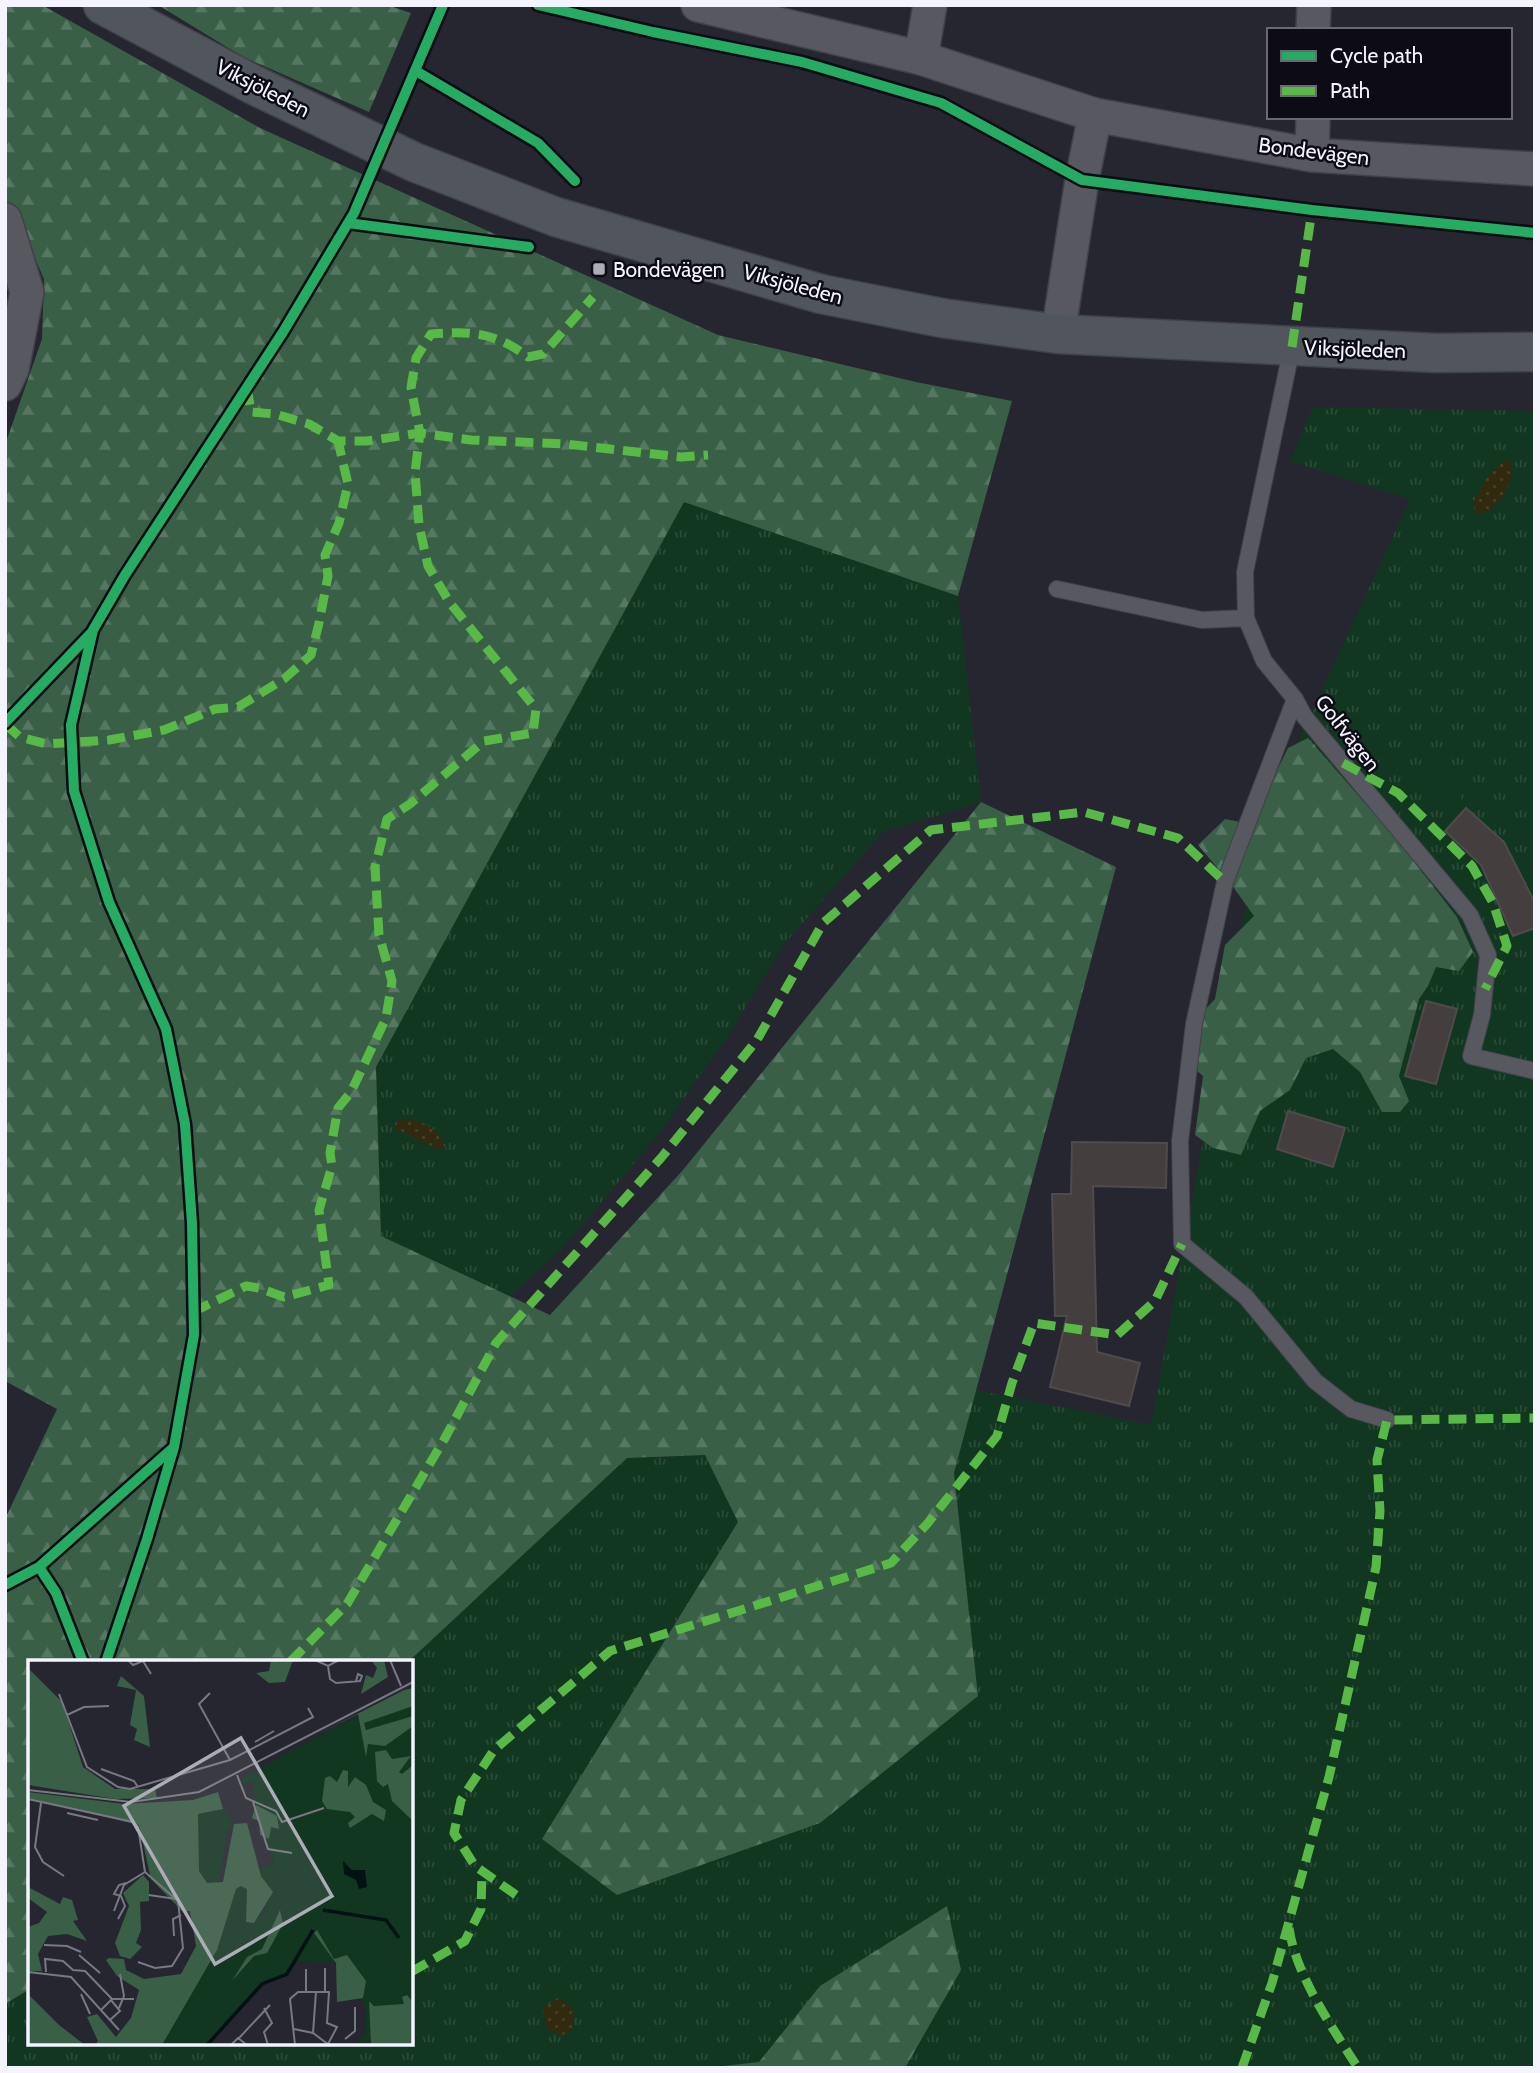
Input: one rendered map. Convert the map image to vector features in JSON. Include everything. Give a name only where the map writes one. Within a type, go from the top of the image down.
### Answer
[{"type":"main road","name":"Viksjöleden","points":[[103,5],[252,84],[414,162],[556,217],[821,294],[942,318],[1058,334],[1436,353],[1535,352]]},
{"type":"street","name":"Bondevägen","points":[[698,5],[921,58],[1095,115],[1312,155],[1535,169]]},
{"type":"street","points":[[921,58],[930,5]]},
{"type":"street","points":[[1313,28],[1314,5]]},
{"type":"street","points":[[1058,334],[1095,115]]},
{"type":"street","points":[[1312,155],[1313,119]]},
{"type":"street","points":[[5,220],[27,292],[12,369],[5,384]]},
{"type":"lane","name":"Golfvägen","points":[[1292,347],[1245,572],[1246,618],[1264,661],[1304,716],[1470,915],[1488,955],[1482,1015],[1471,1056],[1535,1071]]},
{"type":"lane","points":[[1057,589],[1202,620],[1246,618]]},
{"type":"lane","points":[[1294,699],[1225,882],[1194,1024],[1180,1141],[1182,1244],[1246,1297],[1315,1381],[1351,1409],[1387,1420]]},
{"type":"green space","points":[[5,5],[42,5],[260,128],[718,335],[916,382],[1012,401],[958,596],[684,502],[376,1067],[381,1236],[550,1315],[683,1170],[981,802],[1116,867],[954,1473],[978,1696],[820,1823],[617,1895],[542,1839],[738,1522],[705,1455],[627,1458],[410,1660],[28,1660],[28,1990],[5,2004],[5,1519],[57,1409],[5,1381],[5,445],[42,339],[44,279],[16,215],[5,203]]},
{"type":"green space","points":[[158,5],[387,5],[411,13],[369,112],[243,57]]},
{"type":"green space","points":[[1313,407],[1535,411],[1535,2068],[5,2068],[5,2004],[28,1990],[28,2045],[413,2045],[413,1660],[410,1660],[627,1458],[705,1455],[738,1522],[543,1839],[617,1895],[820,1823],[978,1696],[954,1473],[976,1390],[1151,1425],[1261,823],[1410,499],[1290,461]]},
{"type":"green space","points":[[684,502],[958,596],[981,802],[883,832],[784,944],[730,1033],[658,1135],[563,1248],[510,1296],[381,1236],[376,1067]]},
{"type":"green space","points":[[1308,738],[1394,836],[1457,917],[1473,952],[1459,971],[1436,967],[1419,999],[1399,1076],[1409,1101],[1400,1112],[1382,1112],[1360,1072],[1333,1049],[1306,1058],[1290,1090],[1260,1111],[1241,1155],[1213,1148],[1195,1135],[1203,1076],[1182,1058],[1189,1027],[1215,999],[1225,945],[1254,916],[1198,845],[1225,819],[1251,824],[1288,748]]},
{"type":"green space","points":[[1459,766],[1462,808],[1423,811],[1419,768]]},
{"type":"green space","points":[[947,1906],[961,1970],[905,2068],[705,2068],[759,2062],[820,1986]]},
{"type":"sand","points":[[1505,460],[1512,463],[1508,487],[1492,509],[1476,514],[1473,503],[1489,474]]},
{"type":"sand","points":[[402,1119],[429,1126],[440,1136],[446,1149],[395,1129],[395,1123]]},
{"type":"sand","points":[[559,1997],[574,2010],[573,2029],[562,2036],[546,2028],[543,2008]]},
{"type":"building","points":[[1466,808],[1504,842],[1535,903],[1535,928],[1513,936],[1481,865],[1445,831]]},
{"type":"building","points":[[1426,1001],[1457,1009],[1436,1084],[1405,1076]]},
{"type":"building","points":[[1288,1111],[1345,1128],[1333,1167],[1277,1149]]},
{"type":"building","points":[[1072,1142],[1167,1143],[1166,1188],[1093,1186],[1097,1352],[1140,1363],[1129,1406],[1050,1387],[1067,1316],[1055,1316],[1052,1194],[1071,1194]]},
{"type":"marked path","points":[[1292,347],[1312,210]]},
{"type":"marked path","points":[[193,1312],[246,1286],[284,1297],[329,1285],[319,1210],[332,1166],[330,1153],[338,1108],[351,1092],[386,1018],[392,981],[379,935],[375,867],[387,819],[410,804],[484,741],[533,733],[536,709],[450,603],[428,566],[419,525],[415,472],[420,433],[411,388],[416,358],[431,334],[445,333],[471,333],[493,338],[505,342],[528,357],[543,354],[593,297]]},
{"type":"marked path","points":[[247,387],[251,412],[275,414],[309,424],[338,441],[367,441],[420,433],[471,440],[566,444],[681,457],[708,455]]},
{"type":"marked path","points":[[5,724],[20,737],[47,744],[109,740],[164,730],[215,709],[238,707],[284,679],[311,655],[319,623],[328,576],[325,555],[339,523],[348,484],[338,441]]},
{"type":"marked path","points":[[1343,763],[1398,793],[1472,866],[1493,903],[1507,946],[1485,989]]},
{"type":"marked path","points":[[292,1660],[347,1604],[445,1438],[496,1343],[661,1158],[757,1040],[823,923],[931,830],[1084,812],[1178,838],[1225,882]]},
{"type":"marked path","points":[[516,1895],[475,1866],[454,1833],[461,1800],[494,1750],[610,1651],[891,1563],[927,1524],[997,1436],[1012,1383],[1034,1323],[1117,1335],[1155,1301],[1182,1244]]},
{"type":"marked path","points":[[1242,2068],[1272,1983],[1329,1777],[1376,1567],[1380,1511],[1377,1460],[1387,1420],[1535,1418]]},
{"type":"marked path","points":[[413,1971],[465,1941],[481,1909],[482,1872]]},
{"type":"marked path","points":[[1289,1928],[1307,1983],[1358,2068]]},
{"type":"cycle path","points":[[107,1660],[174,1447],[194,1335],[192,1223],[185,1124],[166,1029],[109,902],[74,791],[71,725],[93,630],[125,575],[283,332],[354,213],[443,5]]},
{"type":"cycle path","points":[[538,5],[653,32],[802,62],[941,103],[1082,180],[1312,210],[1535,233]]},
{"type":"cycle path","points":[[416,71],[538,143],[575,181]]},
{"type":"cycle path","points":[[348,223],[529,247]]},
{"type":"cycle path","points":[[5,723],[92,632]]},
{"type":"cycle path","points":[[5,1585],[39,1567],[174,1447]]},
{"type":"cycle path","points":[[39,1567],[56,1593],[82,1660]]},
{"type":"place","name":"Bondevägen","points":[[599,269]]}]
